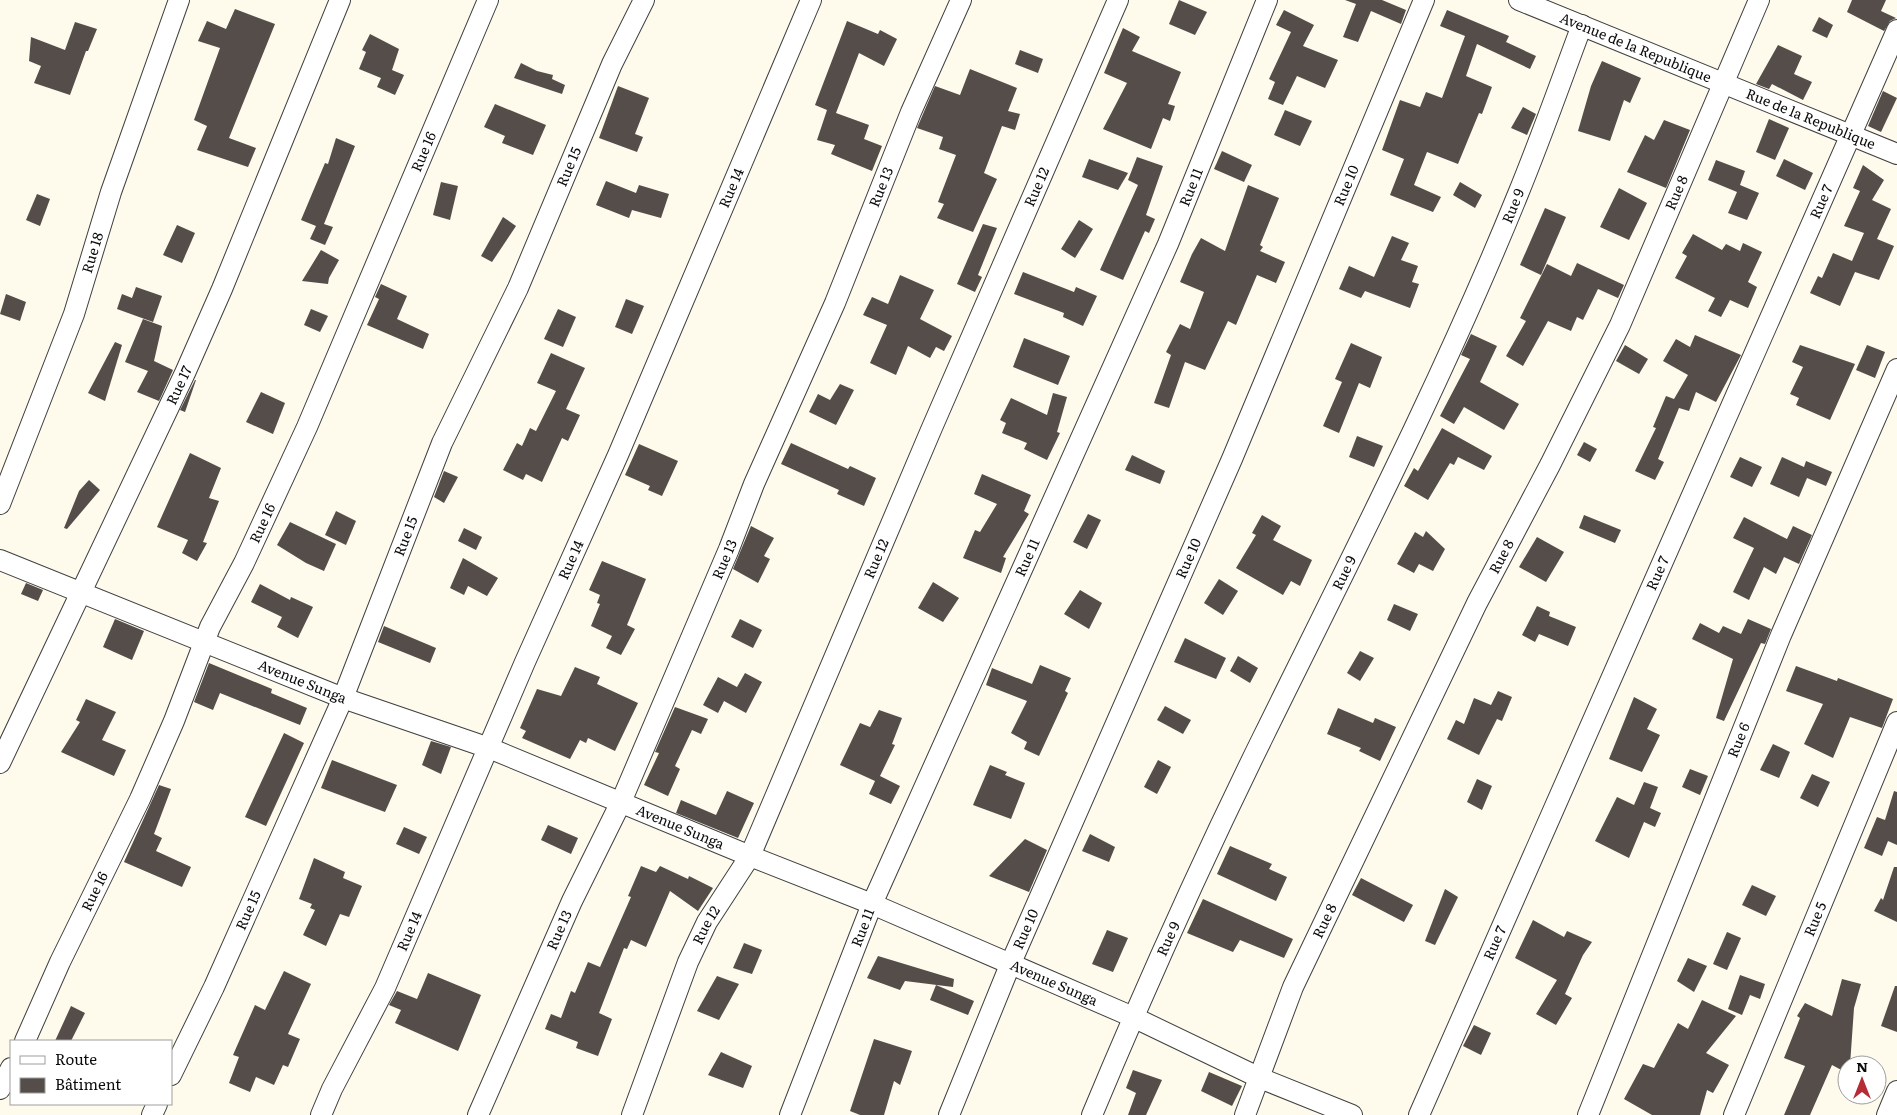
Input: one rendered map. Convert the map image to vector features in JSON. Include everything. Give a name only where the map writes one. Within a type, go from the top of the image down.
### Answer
[{"type":"street","name":"Rue 18","points":[[0,504],[74,314],[111,192],[179,0]]},
{"type":"street","name":"Rue 17","points":[[0,763],[143,464],[222,289],[340,0]]},
{"type":"street","name":"Rue 16","points":[[26,1040],[60,962],[140,799],[174,721],[204,643],[267,517],[307,427],[488,0]]},
{"type":"street","name":"Rue 15","points":[[172,1073],[214,988],[343,698],[442,443],[518,288],[612,64],[644,0]]},
{"type":"street","name":"Rue 14","points":[[322,1115],[332,1090],[385,988],[525,662],[618,455],[811,0]]},
{"type":"street","name":"Rue 13","points":[[478,1115],[572,901],[621,802],[730,549],[754,484],[835,303],[911,112],[961,0]]},
{"type":"street","name":"Rue 12","points":[[632,1115],[688,962],[707,922],[750,856],[930,430],[1118,0]]},
{"type":"street","name":"Rue 11","points":[[790,1115],[872,904],[1168,244],[1267,0]]},
{"type":"street","name":"Rue 10","points":[[949,1115],[1010,965],[1232,460],[1424,0]]},
{"type":"street","name":"Avenue de la Republique","points":[[1520,0],[1725,84]]},
{"type":"street","name":"Rue 8","points":[[1245,1115],[1293,987],[1317,934],[1477,603],[1550,465],[1620,325],[1674,195],[1725,84],[1759,0]]},
{"type":"street","name":"Rue 9","points":[[1092,1115],[1133,1017],[1258,747],[1315,634],[1445,359],[1518,195],[1582,25]]},
{"type":"street","name":"Rue 7","points":[[1419,1115],[1852,136],[1897,30]]},
{"type":"street","name":"Rue de la Republique","points":[[1725,84],[1897,154]]},
{"type":"street","name":"Rue 6","points":[[1588,1115],[1781,636],[1897,369]]},
{"type":"street","name":"Avenue Sunga","points":[[0,560],[343,698],[489,748],[750,856],[872,904],[1133,1017],[1260,1078],[1352,1115]]},
{"type":"street","name":"Rue 5","points":[[1734,1115],[1897,722]]},
{"type":"street","points":[[0,1089],[10,1070]]},
{"type":"street","points":[[1887,1115],[1897,1091]]},
{"type":"building","points":[[1179,0],[1207,12],[1195,35],[1169,24]]},
{"type":"building","points":[[1345,0],[1382,0],[1406,10],[1401,24],[1371,11],[1358,42],[1343,37],[1356,4]]},
{"type":"building","points":[[1852,0],[1886,0],[1881,11],[1896,18],[1890,21],[1884,31],[1847,12]]},
{"type":"building","points":[[235,9],[275,24],[229,138],[256,148],[248,167],[197,150],[207,126],[194,120],[220,48],[198,41],[207,21],[226,29]]},
{"type":"building","points":[[1284,10],[1314,25],[1303,46],[1338,60],[1325,88],[1297,76],[1283,105],[1268,99],[1275,82],[1269,79],[1291,32],[1276,25]]},
{"type":"building","points":[[1447,10],[1509,36],[1506,42],[1536,56],[1530,69],[1477,44],[1466,76],[1492,87],[1482,114],[1479,113],[1458,164],[1427,152],[1414,185],[1441,197],[1433,212],[1390,195],[1404,159],[1382,150],[1400,100],[1420,107],[1426,92],[1442,98],[1465,36],[1440,26]]},
{"type":"building","points":[[1819,17],[1833,25],[1827,38],[1812,31]]},
{"type":"building","points":[[847,21],[878,34],[880,30],[897,39],[884,66],[859,53],[836,113],[869,125],[864,139],[882,146],[872,171],[831,154],[835,145],[817,140],[827,110],[815,105]]},
{"type":"building","points":[[75,22],[97,29],[88,51],[86,51],[70,95],[34,83],[41,66],[29,61],[31,37],[65,50]]},
{"type":"building","points":[[1123,28],[1140,37],[1132,51],[1181,72],[1168,104],[1175,106],[1170,121],[1163,118],[1151,149],[1103,129],[1127,83],[1104,73]]},
{"type":"building","points":[[370,34],[399,49],[392,70],[404,75],[395,95],[377,87],[381,78],[359,69],[366,52],[362,50]]},
{"type":"building","points":[[1778,45],[1802,56],[1794,74],[1812,82],[1803,100],[1772,84],[1769,89],[1756,84]]},
{"type":"building","points":[[1020,50],[1043,59],[1038,73],[1015,64]]},
{"type":"building","points":[[1602,61],[1641,78],[1630,103],[1624,100],[1610,141],[1578,131],[1591,86]]},
{"type":"building","points":[[521,63],[537,71],[553,75],[552,79],[565,85],[562,94],[514,78]]},
{"type":"building","points":[[970,69],[1017,88],[1008,111],[1020,114],[1015,130],[1002,126],[984,173],[997,179],[973,232],[937,218],[944,204],[938,202],[956,155],[939,149],[943,137],[917,128],[935,86],[960,95]]},
{"type":"building","points":[[618,86],[649,98],[635,134],[643,137],[637,152],[599,138]]},
{"type":"building","points":[[1883,91],[1897,98],[1881,132],[1868,126]]},
{"type":"building","points":[[495,104],[546,125],[533,155],[502,143],[505,136],[484,127]]},
{"type":"building","points":[[1523,107],[1536,114],[1527,135],[1511,128]]},
{"type":"building","points":[[1285,110],[1312,121],[1300,146],[1274,135]]},
{"type":"building","points":[[1769,119],[1789,128],[1775,160],[1756,152]]},
{"type":"building","points":[[1664,120],[1690,130],[1666,188],[1627,172],[1645,135],[1654,140]]},
{"type":"building","points":[[336,138],[355,146],[324,224],[333,227],[325,245],[310,239],[316,226],[301,220],[325,163],[328,164]]},
{"type":"building","points":[[1222,151],[1252,165],[1244,182],[1214,169]]},
{"type":"building","points":[[1137,157],[1163,166],[1146,215],[1155,219],[1149,233],[1145,231],[1123,280],[1100,270],[1138,185],[1128,180]]},
{"type":"building","points":[[1089,159],[1128,173],[1118,190],[1082,177]]},
{"type":"building","points":[[1784,159],[1813,173],[1805,190],[1776,176]]},
{"type":"building","points":[[1716,160],[1745,171],[1740,185],[1759,193],[1747,220],[1728,213],[1737,192],[1708,180]]},
{"type":"building","points":[[1863,165],[1884,180],[1872,200],[1891,209],[1877,239],[1894,246],[1879,280],[1855,272],[1840,306],[1810,293],[1818,276],[1822,278],[1833,253],[1852,261],[1864,233],[1844,226],[1860,191],[1853,188]]},
{"type":"building","points":[[606,181],[636,193],[639,185],[669,194],[661,218],[632,210],[629,218],[596,205]]},
{"type":"building","points":[[441,182],[458,186],[450,220],[433,215]]},
{"type":"building","points":[[1460,182],[1482,195],[1475,208],[1453,195]]},
{"type":"building","points":[[1248,185],[1279,198],[1260,245],[1263,247],[1260,251],[1285,262],[1276,283],[1257,275],[1236,325],[1228,321],[1205,370],[1185,362],[1169,408],[1154,403],[1171,355],[1166,352],[1180,324],[1190,329],[1204,292],[1180,282],[1192,254],[1201,238],[1225,251]]},
{"type":"building","points":[[1619,188],[1647,203],[1629,240],[1600,227]]},
{"type":"building","points":[[37,194],[50,199],[40,226],[26,220]]},
{"type":"building","points":[[1545,208],[1566,217],[1541,275],[1520,265]]},
{"type":"building","points":[[503,217],[516,226],[492,262],[481,256]]},
{"type":"building","points":[[1079,220],[1093,229],[1075,258],[1061,249]]},
{"type":"building","points":[[983,224],[997,228],[978,275],[982,277],[975,292],[957,284]]},
{"type":"building","points":[[177,225],[195,233],[182,263],[163,255]]},
{"type":"building","points":[[1693,234],[1722,250],[1726,244],[1740,251],[1743,243],[1762,252],[1748,282],[1757,287],[1748,308],[1730,300],[1721,317],[1708,311],[1715,298],[1675,278],[1687,256],[1682,253]]},
{"type":"building","points":[[1392,236],[1409,243],[1401,260],[1418,266],[1412,282],[1419,284],[1410,308],[1365,291],[1361,298],[1339,289],[1349,266],[1374,277]]},
{"type":"building","points":[[321,250],[339,260],[329,278],[328,284],[302,281]]},
{"type":"building","points":[[1577,263],[1624,285],[1618,298],[1598,289],[1583,320],[1577,317],[1571,331],[1548,321],[1523,366],[1506,356],[1526,321],[1520,318],[1547,264],[1571,276]]},
{"type":"building","points":[[1023,272],[1074,292],[1076,287],[1097,296],[1083,326],[1063,317],[1064,313],[1014,294]]},
{"type":"building","points":[[900,275],[934,290],[920,319],[952,336],[944,351],[936,347],[930,358],[908,346],[896,375],[870,363],[887,325],[863,315],[872,297],[888,304]]},
{"type":"building","points":[[381,284],[407,296],[397,319],[429,334],[423,349],[367,325],[379,299],[375,297]]},
{"type":"building","points":[[136,287],[162,296],[153,322],[117,309],[122,294],[132,298]]},
{"type":"building","points":[[6,294],[26,302],[20,321],[0,314]]},
{"type":"building","points":[[626,299],[644,306],[632,334],[615,327]]},
{"type":"building","points":[[311,309],[328,316],[320,332],[304,325]]},
{"type":"building","points":[[558,309],[576,317],[563,347],[544,339]]},
{"type":"building","points":[[143,319],[162,326],[154,361],[173,370],[159,401],[137,392],[148,371],[125,362]]},
{"type":"building","points":[[1471,334],[1497,346],[1480,382],[1519,404],[1504,430],[1464,407],[1454,424],[1440,416],[1470,359],[1461,355]]},
{"type":"building","points":[[1695,335],[1741,355],[1716,402],[1696,392],[1689,411],[1679,408],[1658,459],[1664,462],[1655,480],[1635,471],[1656,428],[1653,427],[1666,396],[1674,399],[1688,375],[1663,361],[1676,339],[1690,347]]},
{"type":"building","points":[[1024,338],[1070,356],[1058,385],[1013,367]]},
{"type":"building","points":[[115,342],[122,345],[105,401],[88,393]]},
{"type":"building","points":[[1351,343],[1382,357],[1370,388],[1359,383],[1339,433],[1323,426],[1342,382],[1335,379]]},
{"type":"building","points":[[1625,345],[1648,359],[1639,374],[1616,361]]},
{"type":"building","points":[[1800,345],[1855,364],[1830,420],[1796,405],[1799,398],[1790,394],[1803,367],[1792,362]]},
{"type":"building","points":[[1867,345],[1885,352],[1875,378],[1856,370]]},
{"type":"building","points":[[551,353],[585,368],[566,409],[580,415],[568,441],[562,438],[542,482],[526,474],[523,480],[503,470],[517,443],[522,446],[530,428],[536,431],[556,391],[537,383]]},
{"type":"building","points":[[195,380],[185,412],[180,410]]},
{"type":"building","points":[[840,384],[854,390],[836,425],[809,412],[818,394],[830,400]]},
{"type":"building","points":[[261,392],[285,403],[273,434],[246,422]]},
{"type":"building","points":[[1053,393],[1067,397],[1057,432],[1060,433],[1047,460],[1024,449],[1027,443],[1002,433],[1006,423],[1000,420],[1011,398],[1047,415]]},
{"type":"building","points":[[1442,428],[1492,456],[1484,470],[1458,457],[1454,465],[1450,463],[1428,500],[1404,486],[1414,468],[1418,471]]},
{"type":"building","points":[[1357,436],[1383,446],[1374,467],[1349,457]]},
{"type":"building","points":[[1584,442],[1597,449],[1590,462],[1577,455]]},
{"type":"building","points":[[791,443],[848,469],[850,466],[876,478],[864,506],[837,494],[839,490],[781,464]]},
{"type":"building","points":[[639,444],[678,461],[662,496],[648,490],[650,486],[625,475]]},
{"type":"building","points":[[190,453],[221,468],[209,498],[219,501],[203,542],[207,543],[197,561],[182,553],[188,540],[157,527]]},
{"type":"building","points":[[1132,455],[1165,471],[1160,484],[1125,470]]},
{"type":"building","points":[[1740,457],[1762,467],[1752,487],[1730,477]]},
{"type":"building","points":[[1782,457],[1804,467],[1806,461],[1832,472],[1826,486],[1807,478],[1799,497],[1770,484]]},
{"type":"building","points":[[444,471],[458,477],[444,503],[434,497]]},
{"type":"building","points":[[982,474],[1031,495],[1024,511],[1029,514],[1003,557],[1006,558],[1001,573],[963,558],[975,530],[980,532],[997,504],[974,494]]},
{"type":"building","points":[[89,480],[100,490],[67,529],[64,528],[79,491]]},
{"type":"building","points":[[336,511],[356,521],[346,545],[325,535]]},
{"type":"building","points":[[1088,514],[1101,520],[1087,549],[1073,542]]},
{"type":"building","points":[[1262,515],[1281,526],[1273,540],[1312,560],[1300,586],[1291,581],[1283,595],[1236,568],[1256,535],[1252,533]]},
{"type":"building","points":[[1584,515],[1621,530],[1615,543],[1579,528]]},
{"type":"building","points":[[1744,517],[1787,539],[1793,526],[1812,535],[1799,564],[1784,557],[1776,574],[1764,567],[1749,600],[1733,592],[1754,548],[1733,538]]},
{"type":"building","points":[[290,522],[336,544],[324,571],[306,563],[277,545]]},
{"type":"building","points":[[751,526],[774,538],[764,556],[770,559],[758,583],[733,569]]},
{"type":"building","points":[[464,528],[482,537],[476,550],[458,541]]},
{"type":"building","points":[[1426,531],[1445,549],[1433,571],[1419,564],[1414,573],[1397,564],[1415,532],[1423,537]]},
{"type":"building","points":[[1537,537],[1564,552],[1546,582],[1519,567]]},
{"type":"building","points":[[463,558],[498,578],[487,596],[468,586],[464,595],[450,588]]},
{"type":"building","points":[[602,561],[646,579],[627,625],[635,629],[621,655],[606,648],[612,636],[591,626],[600,604],[597,603],[600,595],[589,590]]},
{"type":"building","points":[[1219,579],[1238,591],[1223,615],[1204,603]]},
{"type":"building","points":[[933,582],[959,598],[943,622],[918,608]]},
{"type":"building","points":[[26,583],[43,590],[38,601],[21,594]]},
{"type":"building","points":[[260,584],[290,600],[291,597],[313,607],[298,638],[277,627],[282,617],[251,602]]},
{"type":"building","points":[[1080,590],[1102,603],[1089,629],[1064,614]]},
{"type":"building","points":[[1394,604],[1418,614],[1410,631],[1387,620]]},
{"type":"building","points":[[1537,606],[1550,612],[1549,616],[1576,627],[1568,646],[1539,634],[1535,642],[1522,635]]},
{"type":"building","points":[[115,619],[144,631],[132,660],[103,647]]},
{"type":"building","points":[[740,619],[762,630],[753,648],[731,637]]},
{"type":"building","points":[[1748,619],[1771,629],[1765,644],[1761,643],[1724,721],[1716,718],[1733,659],[1692,639],[1700,623],[1719,633],[1723,626],[1741,634]]},
{"type":"building","points":[[384,626],[436,648],[430,663],[378,642]]},
{"type":"building","points":[[1185,638],[1226,658],[1216,679],[1174,662]]},
{"type":"building","points":[[1360,651],[1374,658],[1360,681],[1347,673]]},
{"type":"building","points":[[1238,656],[1258,668],[1250,683],[1230,671]]},
{"type":"building","points":[[209,663],[272,689],[271,693],[307,708],[300,725],[220,693],[213,710],[194,702]]},
{"type":"building","points":[[1040,665],[1071,678],[1065,691],[1068,693],[1039,756],[1024,749],[1027,742],[1011,733],[1027,701],[986,685],[992,668],[1032,684]]},
{"type":"building","points":[[1796,666],[1837,681],[1838,678],[1893,699],[1882,728],[1850,717],[1833,758],[1804,744],[1823,704],[1786,691]]},
{"type":"building","points":[[575,667],[600,677],[597,684],[638,703],[615,751],[588,738],[586,743],[580,740],[570,759],[522,738],[526,731],[520,728],[537,689],[561,696]]},
{"type":"building","points":[[745,673],[762,682],[746,713],[724,701],[718,713],[703,705],[718,677],[737,687]]},
{"type":"building","points":[[1498,691],[1512,697],[1502,721],[1497,719],[1479,755],[1447,739],[1456,720],[1464,724],[1474,698],[1491,705]]},
{"type":"building","points":[[1634,697],[1657,709],[1647,729],[1660,735],[1642,772],[1609,759]]},
{"type":"building","points":[[86,699],[116,712],[102,740],[126,750],[114,776],[61,752],[80,722],[76,720]]},
{"type":"building","points":[[1165,706],[1191,720],[1183,734],[1157,720]]},
{"type":"building","points":[[675,707],[708,719],[701,734],[692,730],[675,766],[680,769],[668,796],[644,785],[659,753],[655,752]]},
{"type":"building","points":[[1338,708],[1373,723],[1375,718],[1396,727],[1380,761],[1359,751],[1361,748],[1327,734]]},
{"type":"building","points":[[879,710],[902,718],[892,744],[895,745],[880,776],[900,786],[891,804],[869,794],[875,781],[840,765],[860,723],[870,727]]},
{"type":"building","points":[[284,733],[304,743],[266,826],[245,817]]},
{"type":"building","points":[[431,741],[451,747],[441,774],[422,765]]},
{"type":"building","points":[[1773,744],[1790,752],[1779,778],[1760,770]]},
{"type":"building","points":[[332,760],[397,785],[385,812],[321,788]]},
{"type":"building","points":[[1158,760],[1171,767],[1157,794],[1144,787]]},
{"type":"building","points":[[990,765],[1007,772],[1005,775],[1025,783],[1011,819],[973,805]]},
{"type":"building","points":[[1690,769],[1708,776],[1700,795],[1682,787]]},
{"type":"building","points":[[1812,774],[1830,782],[1818,807],[1800,798]]},
{"type":"building","points":[[1477,779],[1492,786],[1482,810],[1467,802]]},
{"type":"building","points":[[1644,782],[1658,787],[1650,808],[1661,813],[1655,827],[1644,822],[1629,858],[1595,841],[1617,797],[1634,805]]},
{"type":"building","points":[[159,785],[171,789],[154,834],[162,838],[156,851],[191,867],[182,887],[124,862]]},
{"type":"building","points":[[727,791],[754,803],[738,838],[676,813],[681,800],[716,815]]},
{"type":"building","points":[[1894,791],[1897,792],[1897,845],[1888,841],[1882,856],[1864,848],[1877,817],[1885,820]]},
{"type":"building","points":[[548,825],[578,838],[571,854],[541,840]]},
{"type":"building","points":[[404,827],[427,837],[419,854],[396,844]]},
{"type":"building","points":[[1090,834],[1115,847],[1109,862],[1082,851]]},
{"type":"building","points":[[1025,839],[1047,850],[1029,892],[989,876]]},
{"type":"building","points":[[1230,846],[1272,864],[1269,869],[1287,877],[1276,901],[1217,874]]},
{"type":"building","points":[[314,858],[345,872],[343,878],[362,886],[349,917],[340,914],[326,946],[303,935],[315,910],[310,908],[312,904],[299,899]]},
{"type":"building","points":[[641,866],[656,872],[660,866],[688,879],[689,876],[713,888],[698,911],[670,891],[646,947],[631,940],[627,949],[624,948],[599,1013],[612,1019],[598,1056],[576,1048],[578,1042],[545,1029],[551,1014],[561,1018],[571,991],[575,993],[588,962],[600,967],[631,897],[628,896]]},
{"type":"building","points":[[1894,867],[1897,867],[1897,922],[1874,911],[1881,898],[1883,900]]},
{"type":"building","points":[[1361,878],[1413,905],[1404,922],[1352,895]]},
{"type":"building","points":[[1752,885],[1776,896],[1766,916],[1742,905]]},
{"type":"building","points":[[1445,889],[1458,897],[1435,945],[1425,941]]},
{"type":"building","points":[[1203,899],[1293,939],[1284,958],[1240,940],[1233,952],[1187,933]]},
{"type":"building","points":[[1533,920],[1564,937],[1567,931],[1592,942],[1583,955],[1565,994],[1572,998],[1556,1025],[1536,1014],[1557,980],[1515,958]]},
{"type":"building","points":[[1107,930],[1128,938],[1113,972],[1092,964]]},
{"type":"building","points":[[1727,932],[1741,938],[1727,970],[1713,964]]},
{"type":"building","points":[[744,943],[762,950],[752,974],[733,968]]},
{"type":"building","points":[[878,956],[954,979],[953,987],[905,981],[900,990],[867,978]]},
{"type":"building","points":[[1688,958],[1707,966],[1694,992],[1677,981]]},
{"type":"building","points":[[284,971],[311,984],[288,1034],[300,1039],[288,1067],[283,1065],[274,1085],[256,1077],[250,1092],[229,1083],[239,1057],[233,1055],[255,1005],[265,1010]]},
{"type":"building","points":[[428,973],[481,995],[458,1051],[395,1023],[401,1010],[389,1005],[397,991],[417,999]]},
{"type":"building","points":[[1740,975],[1765,984],[1760,999],[1750,995],[1742,1015],[1728,1009]]},
{"type":"building","points":[[717,976],[739,984],[719,1020],[697,1011]]},
{"type":"building","points":[[1842,979],[1861,984],[1854,1008],[1851,1055],[1837,1055],[1837,1068],[1832,1065],[1810,1115],[1784,1115],[1805,1066],[1784,1058],[1800,1018],[1797,1016],[1805,1003],[1832,1016]]},
{"type":"building","points":[[936,985],[974,1001],[968,1015],[930,1000]]},
{"type":"building","points":[[1895,986],[1897,986],[1897,1032],[1881,1026]]},
{"type":"building","points":[[1702,1000],[1736,1016],[1706,1053],[1729,1065],[1713,1093],[1707,1090],[1700,1115],[1652,1115],[1624,1099],[1643,1064],[1654,1068],[1678,1023],[1688,1029]]},
{"type":"building","points":[[71,1006],[85,1013],[72,1040],[55,1040]]},
{"type":"building","points":[[1474,1025],[1491,1033],[1481,1055],[1463,1046]]},
{"type":"building","points":[[874,1039],[912,1051],[900,1085],[894,1081],[884,1115],[860,1115],[850,1111]]},
{"type":"building","points":[[721,1052],[752,1066],[743,1088],[708,1075]]},
{"type":"building","points":[[1133,1070],[1162,1080],[1146,1115],[1128,1115],[1136,1093],[1126,1088]]},
{"type":"building","points":[[1209,1072],[1242,1086],[1232,1106],[1201,1091]]}]
